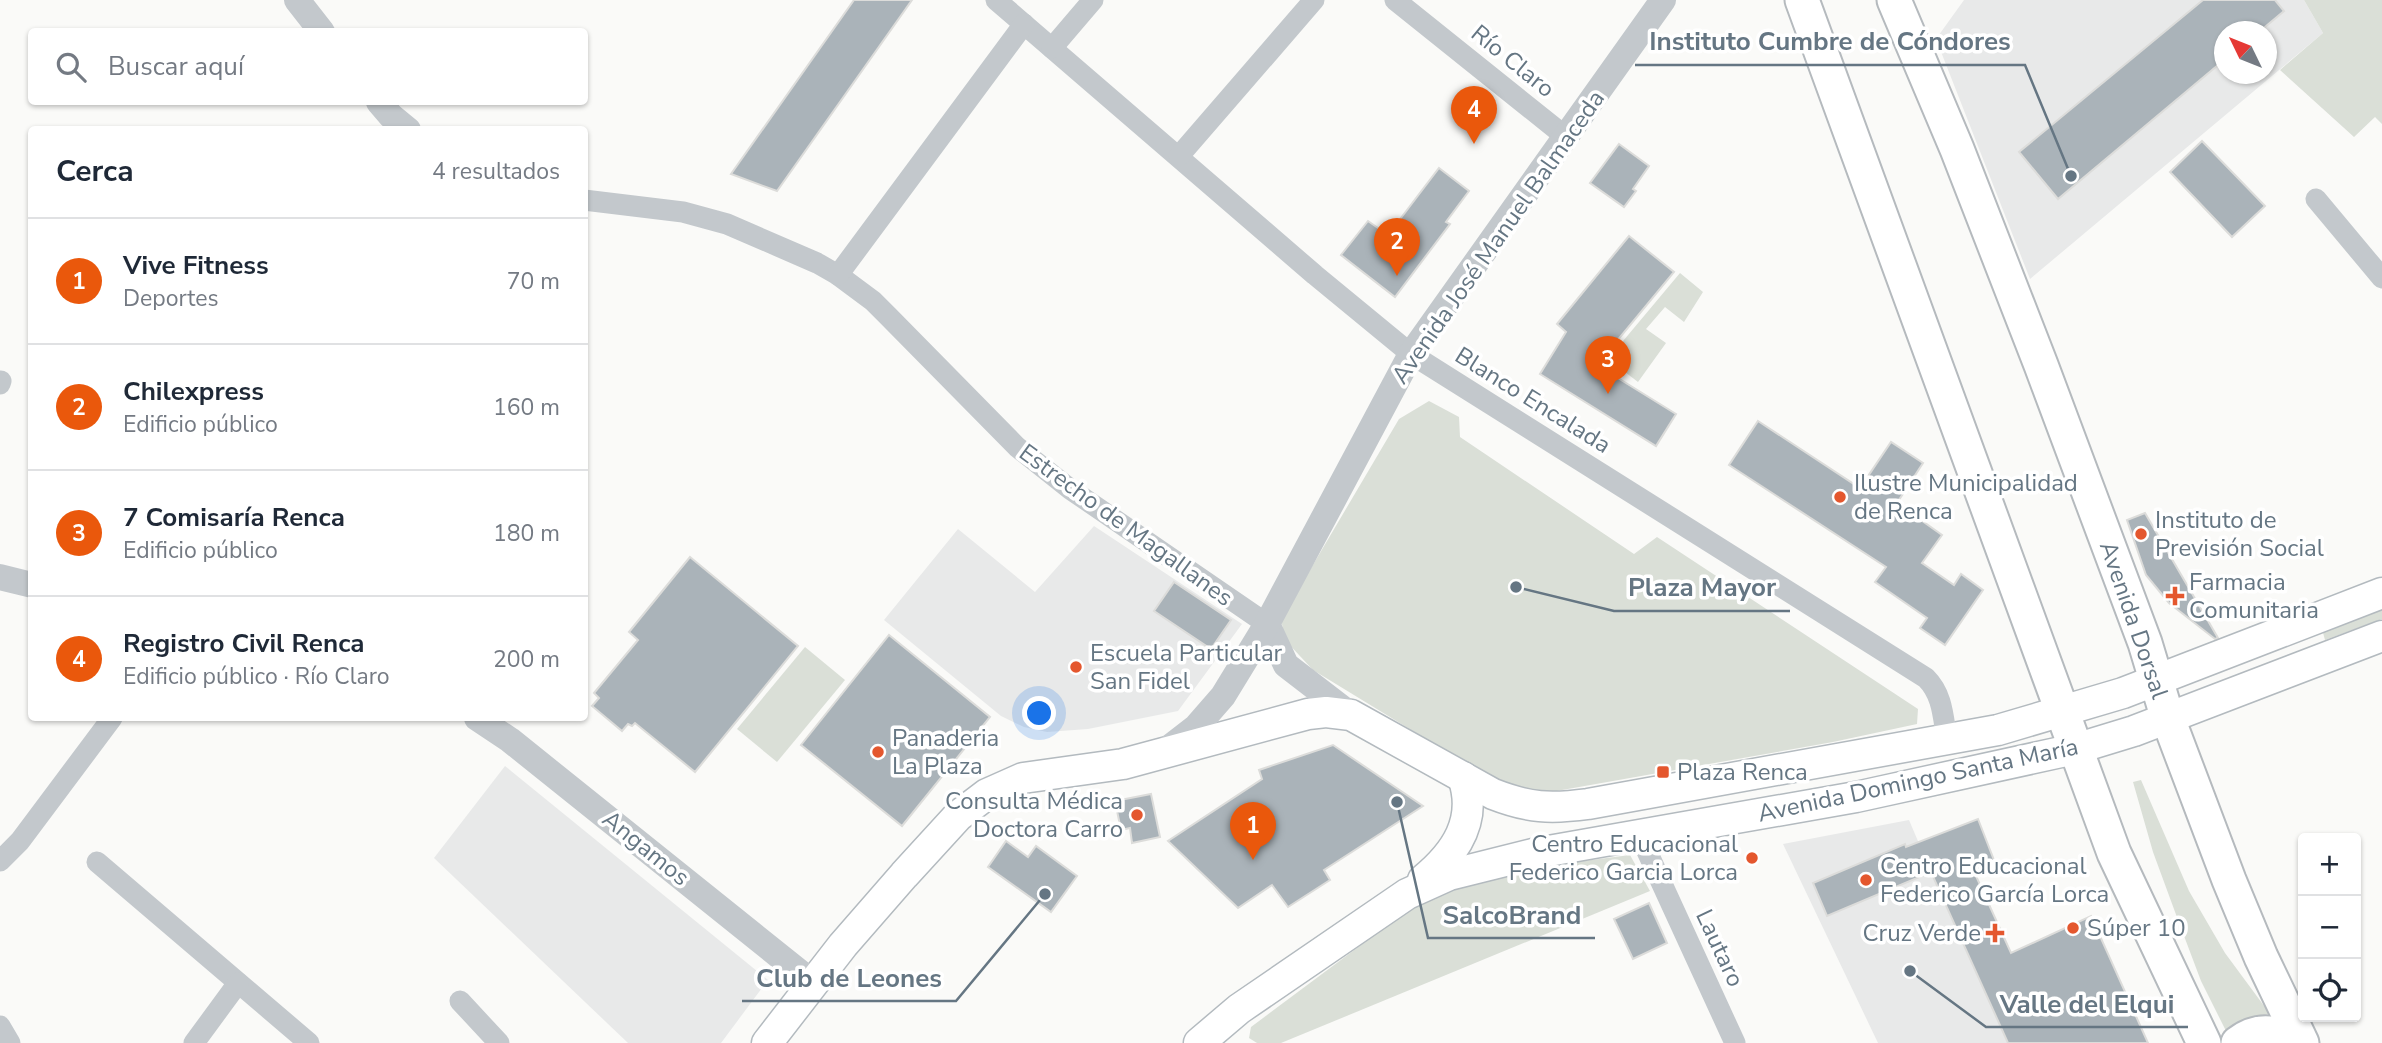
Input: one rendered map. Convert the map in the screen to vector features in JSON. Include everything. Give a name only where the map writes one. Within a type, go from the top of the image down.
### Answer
[{"type":"main road","points":[[1802,0],[2122,873],[2204,1043]]},
{"type":"main road","name":"Avenida Dorsal","points":[[1894,0],[1991,235],[2145,643],[2167,716],[2244,918],[2302,1043]]},
{"type":"main road","name":"Avenida Domingo Santa María","points":[[1463,777],[1513,802],[1547,808],[1562,807],[1998,730],[2123,693],[2382,593]]},
{"type":"main road","name":"Avenida Domingo Santa María","points":[[1214,1038],[1407,894],[1450,875],[1492,862],[1856,797],[2076,749],[2134,731],[2167,716],[2382,636]]},
{"type":"main road","name":"Avenida José Manuel Balmaceda","points":[[767,1043],[813,983],[904,875],[958,816],[979,799],[1002,786],[1045,773],[1102,768],[1308,714],[1326,712],[1351,715],[1463,777]]},
{"type":"main road","points":[[1407,894],[1434,870],[1460,840],[1466,827],[1469,802],[1463,777]]},
{"type":"main road","points":[[2238,1043],[2250,1035],[2268,1031],[2280,1033],[2302,1043]]},
{"type":"street","points":[[297,0],[319,28]]},
{"type":"street","name":"Blanco Encalada","points":[[996,0],[1315,275],[1411,354],[1926,678],[1941,700],[1947,740]]},
{"type":"street","points":[[1052,48],[1093,0]]},
{"type":"street","points":[[1179,156],[1314,0]]},
{"type":"street","name":"Río Claro","points":[[1395,0],[1566,137]]},
{"type":"street","name":"Avenida José Manuel Balmaceda","points":[[1158,755],[1178,742],[1223,696],[1266,624],[1411,354],[1661,1]]},
{"type":"street","points":[[838,275],[1024,24]]},
{"type":"street","points":[[382,105],[403,126]]},
{"type":"street","points":[[2316,199],[2382,278]]},
{"type":"street","name":"Estrecho de Magallanes","points":[[588,201],[705,217],[749,233],[838,275],[888,316],[1026,455],[1070,489],[1266,624],[1286,665],[1351,715]]},
{"type":"street","points":[[0,577],[28,584]]},
{"type":"street","points":[[0,861],[20,841],[110,721]]},
{"type":"street","name":"Angamos","points":[[481,721],[543,765],[813,983]]},
{"type":"street","name":"Lautaro","points":[[1640,836],[1735,1043]]},
{"type":"street","points":[[97,862],[309,1043]]},
{"type":"street","points":[[194,1043],[238,983]]},
{"type":"street","points":[[460,1001],[499,1043]]},
{"type":"street","points":[[0,1026],[10,1043]]},
{"type":"shaded area","points":[[1964,0],[2304,0],[2323,33],[2277,72],[2277,21],[2214,21],[2214,84],[2262,84],[2030,279],[1936,39]]},
{"type":"shaded area","points":[[2304,0],[2382,0],[2382,124],[2375,117],[2354,137],[2280,70],[2323,33]]},
{"type":"shaded area","points":[[1680,273],[1703,292],[1684,322],[1665,307],[1646,329],[1666,343],[1638,382],[1608,359]]},
{"type":"shaded area","points":[[1429,401],[1459,417],[1460,437],[1634,554],[1657,537],[1918,709],[1917,724],[1833,742],[1523,797],[1480,778],[1426,739],[1313,670],[1285,640],[1281,619],[1399,419]]},
{"type":"shaded area","name":"Escuela Particular San Fidel","points":[[1094,526],[1242,624],[1178,711],[1088,729],[1047,732],[1024,727],[1001,716],[884,620],[958,529],[1035,592]]},
{"type":"shaded area","points":[[2382,605],[2382,619],[2325,640],[2322,629]]},
{"type":"shaded area","points":[[805,647],[845,680],[777,762],[737,729]]},
{"type":"shaded area","points":[[505,766],[768,980],[721,1043],[628,1043],[434,858]]},
{"type":"shaded area","points":[[2141,780],[2189,891],[2225,953],[2270,1014],[2247,1021],[2228,1035],[2201,981],[2153,852],[2133,782]]},
{"type":"shaded area","points":[[1909,820],[2008,1043],[1878,1043],[1783,844]]},
{"type":"shaded area","points":[[1630,855],[1650,891],[1281,1043],[1257,1043],[1249,1038],[1251,1027],[1428,895],[1469,876]]},
{"type":"building","points":[[854,0],[912,0],[777,191],[731,174]]},
{"type":"building","points":[[2203,0],[2275,0],[2284,11],[2272,21],[2214,21],[2214,68],[2058,199],[2019,152]]},
{"type":"building","points":[[2202,141],[2265,206],[2232,237],[2170,172]]},
{"type":"building","points":[[1619,144],[1649,166],[1624,207],[1590,183]]},
{"type":"building","points":[[1439,168],[1469,191],[1446,222],[1450,224],[1395,297],[1341,255],[1368,221],[1388,235]]},
{"type":"building","points":[[1629,236],[1674,272],[1597,365],[1676,414],[1656,446],[1540,374],[1566,332],[1557,324]]},
{"type":"building","name":"Ilustre Municipalidad de Renca","points":[[1758,421],[1860,488],[1891,442],[1923,463],[1897,503],[1942,535],[1922,563],[1954,585],[1961,574],[1983,590],[1945,645],[1920,628],[1927,618],[1875,582],[1886,567],[1729,465]]},
{"type":"building","points":[[2145,513],[2218,638],[2215,639],[2169,603],[2146,575],[2127,520]]},
{"type":"building","points":[[690,557],[798,646],[695,772],[635,723],[632,726],[628,724],[622,731],[592,706],[599,698],[594,693],[638,640],[629,632]]},
{"type":"building","points":[[1174,582],[1231,620],[1211,649],[1154,611]]},
{"type":"building","name":"Panaderia La Plaza","points":[[889,635],[990,717],[902,826],[801,745]]},
{"type":"building","points":[[1333,745],[1423,806],[1324,870],[1330,880],[1288,907],[1272,885],[1238,908],[1168,841],[1262,779],[1259,770]]},
{"type":"building","name":"Consulta Médica Doctora Carro","points":[[1151,794],[1160,837],[1132,843],[1130,828],[1121,830],[1115,801]]},
{"type":"building","points":[[1978,819],[1997,868],[1976,876],[2011,953],[2091,916],[2148,1043],[2008,1043],[1931,872],[1827,916],[1813,883],[1905,844],[1906,847]]},
{"type":"building","points":[[1006,841],[1028,857],[1036,846],[1077,876],[1051,912],[988,867]]},
{"type":"building","points":[[1649,903],[1667,943],[1633,959],[1614,919]]},
{"type":"place","name":"Registro Civil Renca","points":[[1474,144]]},
{"type":"place","name":"Instituto Cumbre de Cóndores","points":[[2071,176]]},
{"type":"place","name":"Chilexpress","points":[[1397,276]]},
{"type":"place","name":"7 Comisaría Renca","points":[[1608,394]]},
{"type":"place","name":"Ilustre Municipalidad de Renca","points":[[1840,497]]},
{"type":"place","name":"Instituto de Previsión Social","points":[[2141,534]]},
{"type":"place","name":"Plaza Mayor","points":[[1516,587]]},
{"type":"place","name":"Farmacia Comunitaria","points":[[2175,596]]},
{"type":"place","name":"Escuela Particular San Fidel","points":[[1076,667]]},
{"type":"place","name":"Panaderia La Plaza","points":[[878,752]]},
{"type":"place","name":"Plaza Renca","points":[[1663,772]]},
{"type":"place","name":"SalcoBrand","points":[[1397,802]]},
{"type":"place","name":"Consulta Médica Doctora Carro","points":[[1137,815]]},
{"type":"place","name":"Centro Educacional Federico Garcia Lorca","points":[[1752,858]]},
{"type":"place","name":"Vive Fitness","points":[[1253,860]]},
{"type":"place","name":"Centro Educacional Federico García Lorca","points":[[1866,880]]},
{"type":"place","name":"Club de Leones","points":[[1045,894]]},
{"type":"place","name":"Súper 10","points":[[2073,928]]},
{"type":"place","name":"Cruz Verde","points":[[1995,933]]},
{"type":"place","name":"Valle del Elqui","points":[[1910,971]]}]
